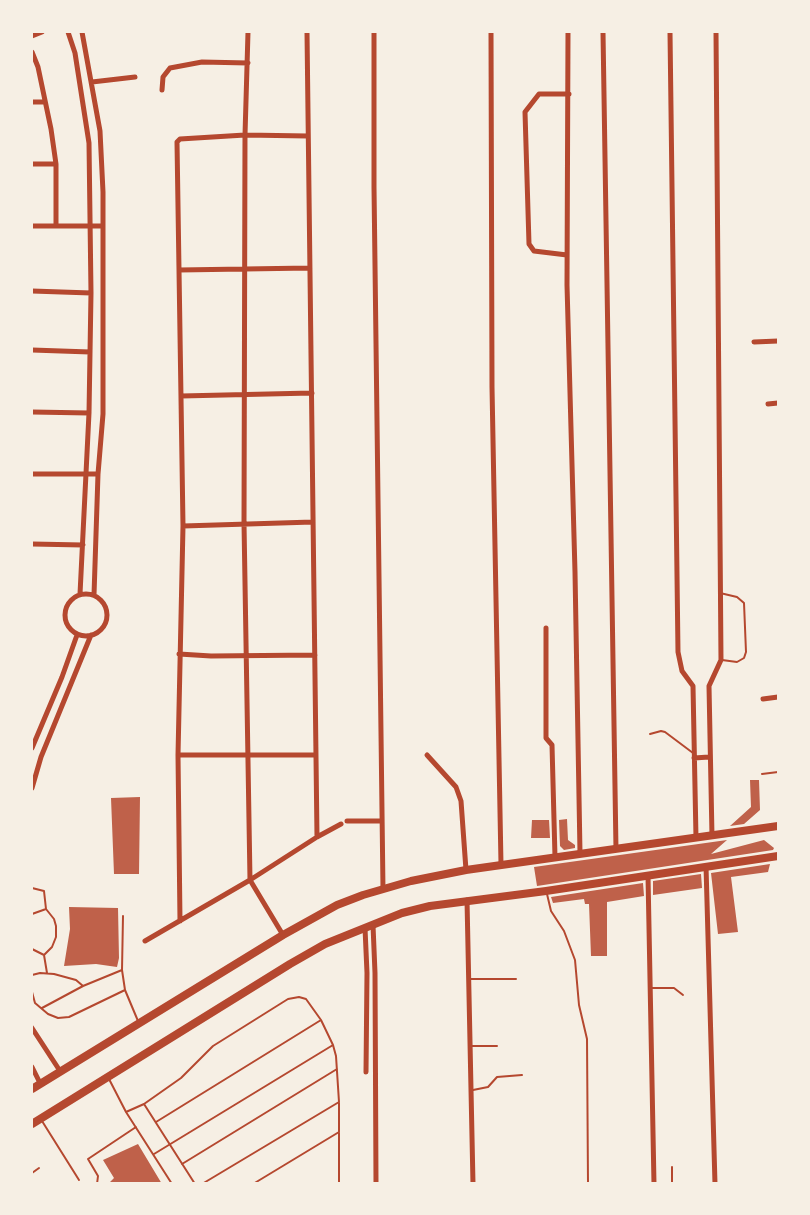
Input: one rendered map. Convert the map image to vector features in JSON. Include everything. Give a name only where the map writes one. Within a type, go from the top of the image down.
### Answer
[{"type":"main road","points":[[32,1089],[138,1022],[337,904],[383,888],[466,870],[778,826]]},
{"type":"main road","points":[[32,1124],[325,944],[402,913],[467,900],[546,891],[778,856]]},
{"type":"street","points":[[32,36],[42,32]]},
{"type":"street","points":[[68,32],[75,53],[89,143],[90,352],[80,594]]},
{"type":"street","points":[[81,32],[100,130],[103,414],[98,474],[94,595]]},
{"type":"street","points":[[248,32],[245,135],[244,523],[250,880],[283,935]]},
{"type":"street","points":[[307,32],[317,837]]},
{"type":"street","points":[[374,32],[383,888]]},
{"type":"street","points":[[491,32],[492,387],[501,864]]},
{"type":"street","points":[[568,32],[567,255],[580,853]]},
{"type":"street","points":[[603,32],[616,849]]},
{"type":"street","points":[[670,32],[678,652],[682,671],[693,686],[696,838]]},
{"type":"street","points":[[712,836],[709,686],[721,660],[716,32]]},
{"type":"street","points":[[32,52],[38,67],[56,164],[56,226]]},
{"type":"street","points":[[162,90],[163,77],[170,68],[202,62],[248,63]]},
{"type":"street","points":[[92,82],[135,77]]},
{"type":"street","points":[[567,255],[534,251],[529,244],[525,112],[539,94],[569,94]]},
{"type":"street","points":[[32,102],[45,102]]},
{"type":"street","points":[[180,921],[178,755],[183,526],[178,140],[245,135],[308,136]]},
{"type":"street","points":[[32,164],[56,164]]},
{"type":"street","points":[[32,226],[102,226]]},
{"type":"street","points":[[179,270],[310,268]]},
{"type":"street","points":[[32,291],[91,293]]},
{"type":"street","points":[[754,342],[778,341]]},
{"type":"street","points":[[32,350],[90,352]]},
{"type":"street","points":[[181,396],[312,393]]},
{"type":"street","points":[[768,404],[778,403]]},
{"type":"street","points":[[32,412],[88,413]]},
{"type":"street","points":[[32,474],[98,474]]},
{"type":"street","points":[[183,526],[314,522]]},
{"type":"street","points":[[32,544],[83,545]]},
{"type":"street","points":[[80,594],[94,595],[104,603],[107,616],[102,628],[85,637],[77,635],[67,624],[64,613],[68,603],[80,594]]},
{"type":"street","points":[[546,628],[546,738],[552,745],[555,857]]},
{"type":"street","points":[[32,748],[77,635]]},
{"type":"street","points":[[32,788],[41,757],[92,635]]},
{"type":"street","points":[[179,654],[315,655]]},
{"type":"street","points":[[693,686],[709,686]]},
{"type":"street","points":[[763,699],[778,697]]},
{"type":"street","points":[[44,717],[56,722]]},
{"type":"street","points":[[178,755],[315,756]]},
{"type":"street","points":[[427,755],[452,782],[461,801],[466,870]]},
{"type":"street","points":[[694,755],[709,757]]},
{"type":"street","points":[[145,940],[344,823],[381,821]]},
{"type":"street","points":[[706,867],[715,1184]]},
{"type":"street","points":[[648,876],[654,1184]]},
{"type":"street","points":[[467,900],[473,1184]]},
{"type":"street","points":[[369,926],[375,973],[376,1184]]},
{"type":"street","points":[[366,1072],[369,926]]},
{"type":"street","points":[[367,974],[375,973]]},
{"type":"street","points":[[32,1028],[60,1071]]},
{"type":"street","points":[[32,1067],[40,1083]]},
{"type":"lane","points":[[720,593],[737,597],[744,603],[746,652],[742,661],[721,660]]},
{"type":"lane","points":[[650,734],[665,732],[694,755]]},
{"type":"lane","points":[[762,774],[778,772]]},
{"type":"lane","points":[[32,888],[44,891],[46,909],[54,919],[56,937],[52,947],[44,955]]},
{"type":"lane","points":[[546,891],[551,911],[564,931],[575,960],[579,1005],[587,1039],[588,1184]]},
{"type":"lane","points":[[32,914],[46,909]]},
{"type":"lane","points":[[123,916],[122,970],[125,990],[138,1022]]},
{"type":"lane","points":[[32,949],[44,955]]},
{"type":"lane","points":[[44,955],[47,973]]},
{"type":"lane","points":[[42,1008],[83,986],[122,970]]},
{"type":"lane","points":[[32,975],[47,973],[76,980],[83,986]]},
{"type":"lane","points":[[467,979],[516,979]]},
{"type":"lane","points":[[651,988],[674,988],[683,995]]},
{"type":"lane","points":[[32,992],[35,1003],[48,1014],[58,1018],[69,1017],[125,990]]},
{"type":"lane","points":[[126,1112],[144,1104],[181,1078],[213,1046],[288,999],[299,997],[306,999],[321,1020],[333,1045],[339,1102],[339,1183]]},
{"type":"lane","points":[[156,1122],[321,1020]]},
{"type":"lane","points":[[154,1154],[333,1045]]},
{"type":"lane","points":[[469,1046],[497,1046]]},
{"type":"lane","points":[[182,1164],[337,1069]]},
{"type":"lane","points":[[470,1090],[488,1087],[497,1077],[522,1075]]},
{"type":"lane","points":[[107,1077],[126,1112],[172,1184]]},
{"type":"lane","points":[[202,1184],[339,1102]]},
{"type":"lane","points":[[144,1104],[195,1184]]},
{"type":"lane","points":[[41,1118],[80,1180]]},
{"type":"lane","points":[[96,1184],[98,1176],[88,1159],[136,1127]]},
{"type":"lane","points":[[253,1184],[339,1132]]},
{"type":"lane","points":[[672,1167],[672,1184]]},
{"type":"lane","points":[[32,1173],[39,1168]]},
{"type":"building","points":[[750,780],[759,780],[760,810],[744,824],[730,826],[751,807]]},
{"type":"building","points":[[140,797],[139,874],[114,874],[111,798]]},
{"type":"building","points":[[567,819],[568,840],[575,845],[575,848],[564,850],[560,846],[559,820]]},
{"type":"building","points":[[532,820],[549,820],[550,838],[531,838]]},
{"type":"building","points":[[727,840],[711,854],[764,840],[774,848],[773,850],[537,886],[534,867]]},
{"type":"building","points":[[770,864],[768,872],[731,877],[738,932],[718,934],[711,873]]},
{"type":"building","points":[[701,874],[702,888],[653,895],[653,881]]},
{"type":"building","points":[[643,883],[644,896],[607,902],[607,956],[591,956],[589,904],[585,904],[584,899],[553,903],[551,897]]},
{"type":"building","points":[[69,907],[118,908],[119,958],[117,967],[96,964],[64,966],[70,929]]},
{"type":"building","points":[[138,1144],[162,1184],[108,1184],[114,1178],[103,1160]]}]
